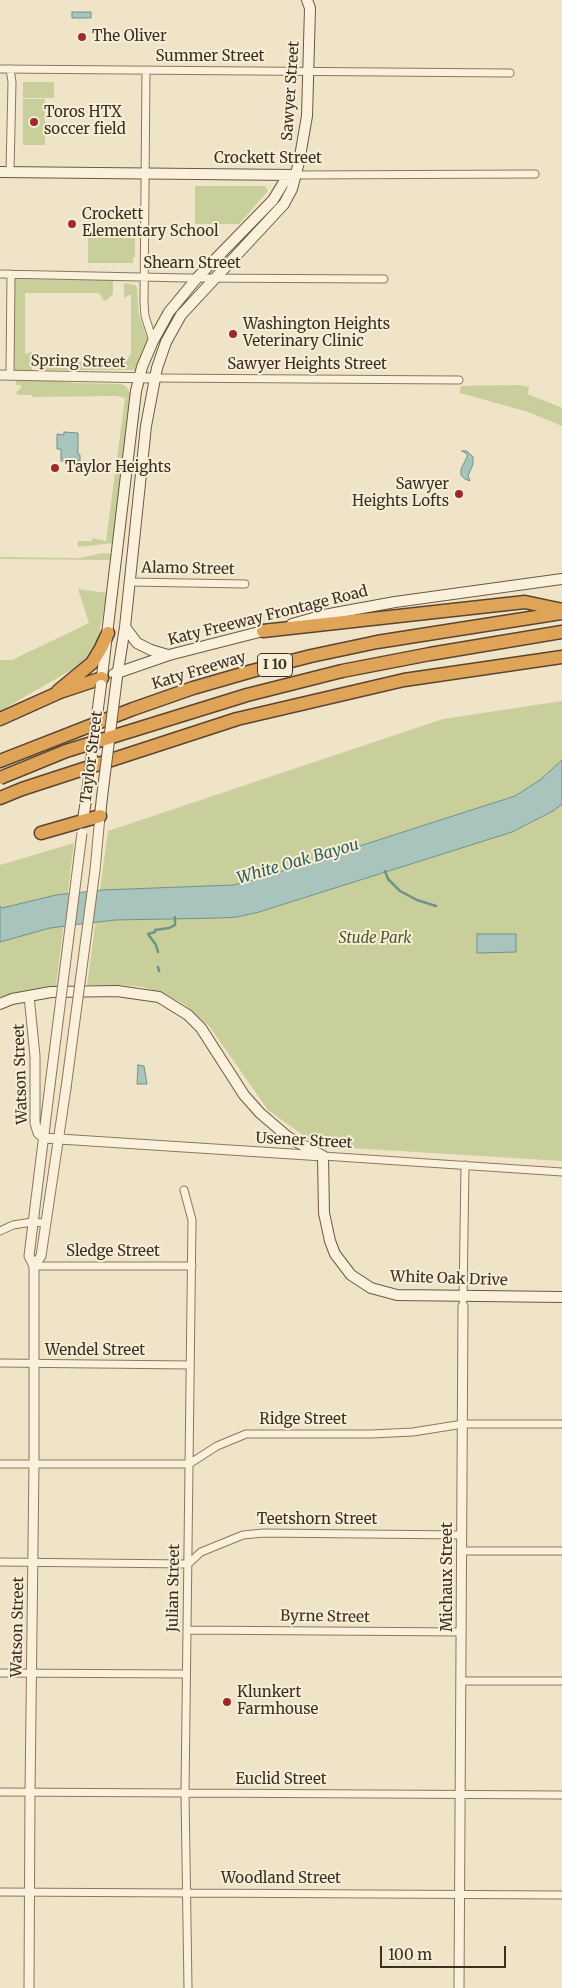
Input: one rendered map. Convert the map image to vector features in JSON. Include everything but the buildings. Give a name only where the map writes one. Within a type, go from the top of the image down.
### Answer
[{"type":"highway","points":[[263,631],[525,602],[562,611]]},
{"type":"highway","name":"Katy Freeway","points":[[0,761],[133,709],[193,688],[261,669],[377,642],[562,611]]},
{"type":"highway","points":[[0,778],[66,751],[247,694],[342,671],[562,632]]},
{"type":"highway","points":[[53,695],[92,663],[108,633]]},
{"type":"highway","points":[[499,642],[562,637]]},
{"type":"highway","points":[[0,798],[237,719],[404,680],[562,657]]},
{"type":"highway","points":[[0,719],[53,695],[102,681]]},
{"type":"highway","points":[[41,833],[99,823]]},
{"type":"main road","name":"Sawyer Street","points":[[154,378],[166,342],[181,316],[284,204],[292,189],[306,125],[310,3]]},
{"type":"main road","name":"Crockett Street","points":[[5,172],[294,175]]},
{"type":"main road","name":"Sawyer Street","points":[[140,377],[153,341],[169,312],[196,278],[273,200],[284,182],[294,175]]},
{"type":"main road","name":"Taylor Street","points":[[82,827],[108,633],[136,391],[140,377]]},
{"type":"main road","name":"Taylor Street","points":[[99,823],[125,627],[146,426],[154,378]]},
{"type":"main road","points":[[125,487],[141,488]]},
{"type":"main road","name":"Katy Freeway Frontage Road","points":[[102,681],[169,655],[324,615],[394,602],[562,580]]},
{"type":"main road","points":[[125,627],[137,643],[151,650],[169,655]]},
{"type":"main road","points":[[0,1004],[12,999],[51,992],[117,991],[159,997],[188,1015],[201,1028],[244,1095],[260,1114],[288,1137],[324,1156]]},
{"type":"main road","name":"White Oak Drive","points":[[324,1156],[323,1199],[325,1227],[335,1254],[351,1276],[371,1288],[397,1295],[463,1301],[562,1297]]},
{"type":"street","name":"Summer Street","points":[[0,69],[510,73]]},
{"type":"street","points":[[5,172],[12,82],[10,69]]},
{"type":"street","points":[[146,70],[145,316],[153,341]]},
{"type":"street","name":"Crockett Street","points":[[294,175],[535,174]]},
{"type":"street","name":"Shearn Street","points":[[0,274],[145,278],[384,279]]},
{"type":"street","points":[[10,375],[11,274]]},
{"type":"street","name":"Spring Street","points":[[0,374],[154,378]]},
{"type":"street","name":"Sawyer Heights Street","points":[[154,378],[459,380]]},
{"type":"street","name":"Alamo Street","points":[[130,582],[245,584]]},
{"type":"street","name":"Taylor Street","points":[[58,1139],[84,961],[99,823]]},
{"type":"street","name":"Taylor Street","points":[[44,1138],[82,827]]},
{"type":"street","name":"Watson Street","points":[[29,996],[35,1056],[34,1123],[38,1133],[44,1138],[29,1256],[34,1266],[30,1988]]},
{"type":"street","points":[[285,1155],[288,1137]]},
{"type":"street","name":"Usener Street","points":[[44,1138],[562,1172]]},
{"type":"street","name":"Watson Street","points":[[34,1266],[41,1256],[58,1139]]},
{"type":"street","name":"Michaux Street","points":[[459,1988],[465,1165]]},
{"type":"street","name":"Julian Street","points":[[184,1190],[192,1220],[185,1793],[188,1988]]},
{"type":"street","points":[[0,1231],[13,1225],[32,1222],[45,1223]]},
{"type":"street","name":"Sledge Street","points":[[34,1266],[192,1266]]},
{"type":"street","name":"Wendel Street","points":[[0,1364],[190,1365]]},
{"type":"street","name":"Ridge Street","points":[[189,1464],[217,1446],[246,1434],[392,1434],[463,1424],[562,1424]]},
{"type":"street","points":[[0,1464],[189,1464]]},
{"type":"street","name":"Teetshorn Street","points":[[188,1564],[201,1552],[251,1534],[462,1535]]},
{"type":"street","points":[[462,1551],[562,1551]]},
{"type":"street","points":[[0,1562],[188,1564]]},
{"type":"street","name":"Byrne Street","points":[[187,1630],[462,1632]]},
{"type":"street","points":[[0,1673],[186,1674]]},
{"type":"street","points":[[462,1681],[562,1681]]},
{"type":"street","name":"Euclid Street","points":[[0,1792],[562,1795]]},
{"type":"street","name":"Woodland Street","points":[[0,1892],[562,1895]]},
{"type":"green space","points":[[23,82],[54,82],[54,98],[23,98]]},
{"type":"green space","name":"Toros HTX soccer field","points":[[23,99],[45,99],[45,145],[23,145]]},
{"type":"green space","points":[[195,186],[265,186],[268,191],[239,224],[195,224]]},
{"type":"green space","points":[[88,237],[135,238],[135,257],[133,258],[133,263],[88,263]]},
{"type":"green space","points":[[14,279],[113,280],[113,294],[104,301],[99,293],[25,293],[25,354],[32,352],[32,370],[13,370]]},
{"type":"green space","points":[[124,283],[135,285],[137,288],[139,315],[148,341],[137,370],[44,370],[44,360],[48,355],[52,355],[56,362],[124,362],[127,360],[131,354],[131,294],[124,298]]},
{"type":"green space","points":[[16,378],[77,383],[121,384],[126,386],[132,397],[114,543],[78,547],[78,541],[92,541],[92,538],[106,541],[125,398],[116,396],[32,397],[32,395],[18,395],[16,392],[21,388],[21,385],[16,385]]},
{"type":"green space","points":[[519,385],[529,387],[528,394],[562,408],[562,426],[528,412],[460,393],[461,386]]},
{"type":"green space","points":[[103,553],[113,554],[113,560],[0,559],[0,557],[79,558]]},
{"type":"green space","points":[[78,589],[107,593],[97,644],[87,661],[0,711],[0,660],[12,660],[89,623]]},
{"type":"green space","name":"Stude Park","points":[[562,701],[562,1161],[318,1146],[268,1110],[209,1026],[185,1005],[167,995],[143,987],[87,985],[108,831],[443,719]]},
{"type":"green space","points":[[74,843],[56,986],[34,989],[0,999],[0,865]]},
{"type":"water","points":[[72,12],[91,12],[91,18],[72,18]]},
{"type":"water","points":[[64,432],[78,433],[80,461],[61,461],[61,449],[57,449],[57,434],[64,435]]},
{"type":"water","points":[[462,451],[467,451],[473,457],[473,464],[468,476],[470,481],[461,475],[461,469],[467,457],[467,454]]},
{"type":"water","points":[[562,760],[562,804],[553,811],[512,832],[259,912],[237,917],[115,920],[50,928],[0,942],[0,906],[2,908],[56,895],[102,890],[233,885],[257,879],[515,796],[540,780]]},
{"type":"water","points":[[477,934],[516,934],[516,952],[477,953]]},
{"type":"water","points":[[138,1065],[144,1066],[147,1084],[137,1084]]},
{"type":"waterway","points":[[385,871],[388,879],[400,891],[417,900],[436,906]]},
{"type":"waterway","points":[[158,952],[156,945],[148,934],[155,932],[155,930],[175,925],[175,917]]},
{"type":"waterway","points":[[158,967],[159,971]]},
{"type":"place","name":"The Oliver","points":[[82,37]]},
{"type":"place","name":"Toros HTX soccer field","points":[[34,122]]},
{"type":"place","name":"Crockett Elementary School","points":[[72,224]]},
{"type":"place","name":"Washington Heights Veterinary Clinic","points":[[233,334]]},
{"type":"place","name":"Taylor Heights","points":[[55,468]]},
{"type":"place","name":"Sawyer Heights Lofts","points":[[459,494]]},
{"type":"place","name":"Klunkert Farmhouse","points":[[227,1702]]},
{"type":"water label","name":"White Oak Bayou","points":[[298,862]]}]
